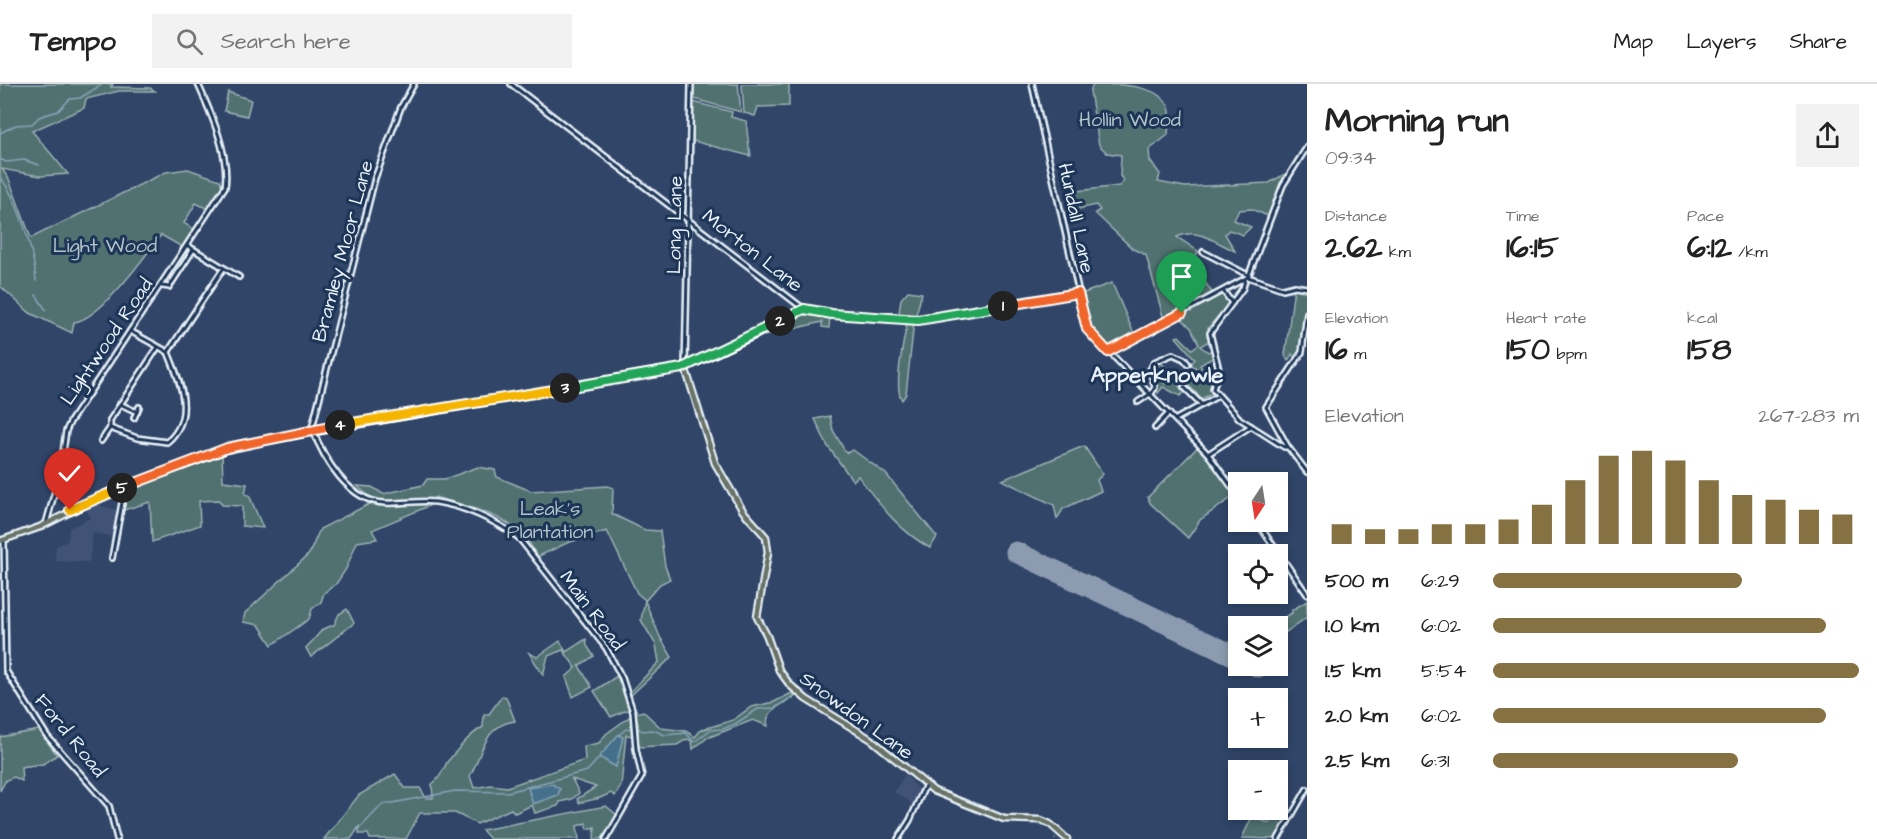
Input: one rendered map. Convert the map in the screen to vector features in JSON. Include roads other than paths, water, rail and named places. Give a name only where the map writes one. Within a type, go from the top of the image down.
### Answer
[{"type":"main road","points":[[2,541],[46,524],[80,505],[125,486],[227,448],[313,430],[685,367]]},
{"type":"main road","name":"Snowdon Lane","points":[[685,367],[715,463],[743,511],[766,537],[768,552],[756,611],[779,670],[796,692],[872,740],[925,786],[950,799],[1004,819],[1041,820],[1050,824],[1067,839]]},
{"type":"street","name":"Lightwood Road","points":[[46,524],[62,466],[68,427],[223,192],[226,181],[219,142],[198,84]]},
{"type":"street","name":"Bramley Moor Lane","points":[[313,430],[375,178],[401,107],[414,84]]},
{"type":"street","name":"Morton Lane","points":[[511,84],[804,309]]},
{"type":"street","name":"Long Lane","points":[[685,367],[691,84]]},
{"type":"street","name":"Hundall Lane","points":[[1032,84],[1087,329],[1176,419],[1208,454],[1228,482]]},
{"type":"street","points":[[1288,447],[1284,447],[1251,426],[1217,396],[1213,387],[1220,370],[1210,333],[1232,303],[1247,277],[1282,185],[1307,147]]},
{"type":"street","points":[[188,246],[239,277]]},
{"type":"street","points":[[161,286],[169,286],[193,250]]},
{"type":"street","points":[[1203,252],[1247,277],[1283,289],[1295,286],[1307,288]]},
{"type":"street","points":[[168,352],[224,269]]},
{"type":"street","points":[[1108,352],[1247,277]]},
{"type":"street","points":[[1224,291],[1232,303]]},
{"type":"street","points":[[685,367],[757,334],[804,309],[832,314],[918,320],[1078,293]]},
{"type":"street","points":[[1307,313],[1304,345],[1299,361],[1266,407],[1288,447],[1307,472]]},
{"type":"street","points":[[110,428],[137,438],[170,440],[183,413],[184,400],[168,352],[130,331]]},
{"type":"street","points":[[110,428],[110,420],[158,347]]},
{"type":"street","points":[[1138,402],[1150,394],[1155,387],[1150,370],[1154,362],[1169,354],[1178,355],[1186,363]]},
{"type":"street","points":[[1184,387],[1202,405]]},
{"type":"street","points":[[1176,419],[1217,396]]},
{"type":"street","points":[[120,404],[137,412]]},
{"type":"street","points":[[134,418],[140,407]]},
{"type":"street","points":[[1155,428],[1169,413]]},
{"type":"street","points":[[1208,454],[1251,426]]},
{"type":"street","points":[[101,441],[101,435],[110,428]]},
{"type":"street","name":"Main Road","points":[[313,430],[335,471],[351,488],[367,499],[383,503],[424,501],[444,504],[506,528],[519,538],[606,648],[622,678],[636,727],[636,749],[642,776],[606,839]]},
{"type":"street","points":[[112,558],[125,486]]},
{"type":"street","points":[[1264,532],[1307,594]]},
{"type":"street","name":"Ford Road","points":[[2,541],[6,671],[47,736],[109,806],[117,839]]},
{"type":"street","points":[[898,839],[910,820],[925,786]]},
{"type":"street","points":[[1278,839],[1307,789]]},
{"type":"waterway","points":[[0,133],[16,125],[32,124],[39,117],[58,111],[70,99],[80,98],[103,84]]},
{"type":"waterway","points":[[750,148],[751,156]]},
{"type":"waterway","points":[[0,159],[6,162],[24,160],[39,165]]},
{"type":"waterway","points":[[0,177],[13,198],[24,226],[36,281]]},
{"type":"waterway","points":[[36,295],[46,310]]},
{"type":"waterway","points":[[619,735],[626,729],[637,727],[642,731],[653,730],[665,735],[686,733],[694,742],[710,730],[723,729],[735,724],[758,709],[775,708],[795,695]]},
{"type":"waterway","points":[[358,830],[382,805],[455,791],[508,792],[587,771],[600,757]]},
{"type":"district","name":"Apperknowle","points":[[1157,374]]},
{"type":"park label","name":"Hollin Wood","points":[[1130,119]]},
{"type":"park label","name":"Light Wood","points":[[105,245]]},
{"type":"park label","name":"Leak's Plantation","points":[[550,520]]}]
